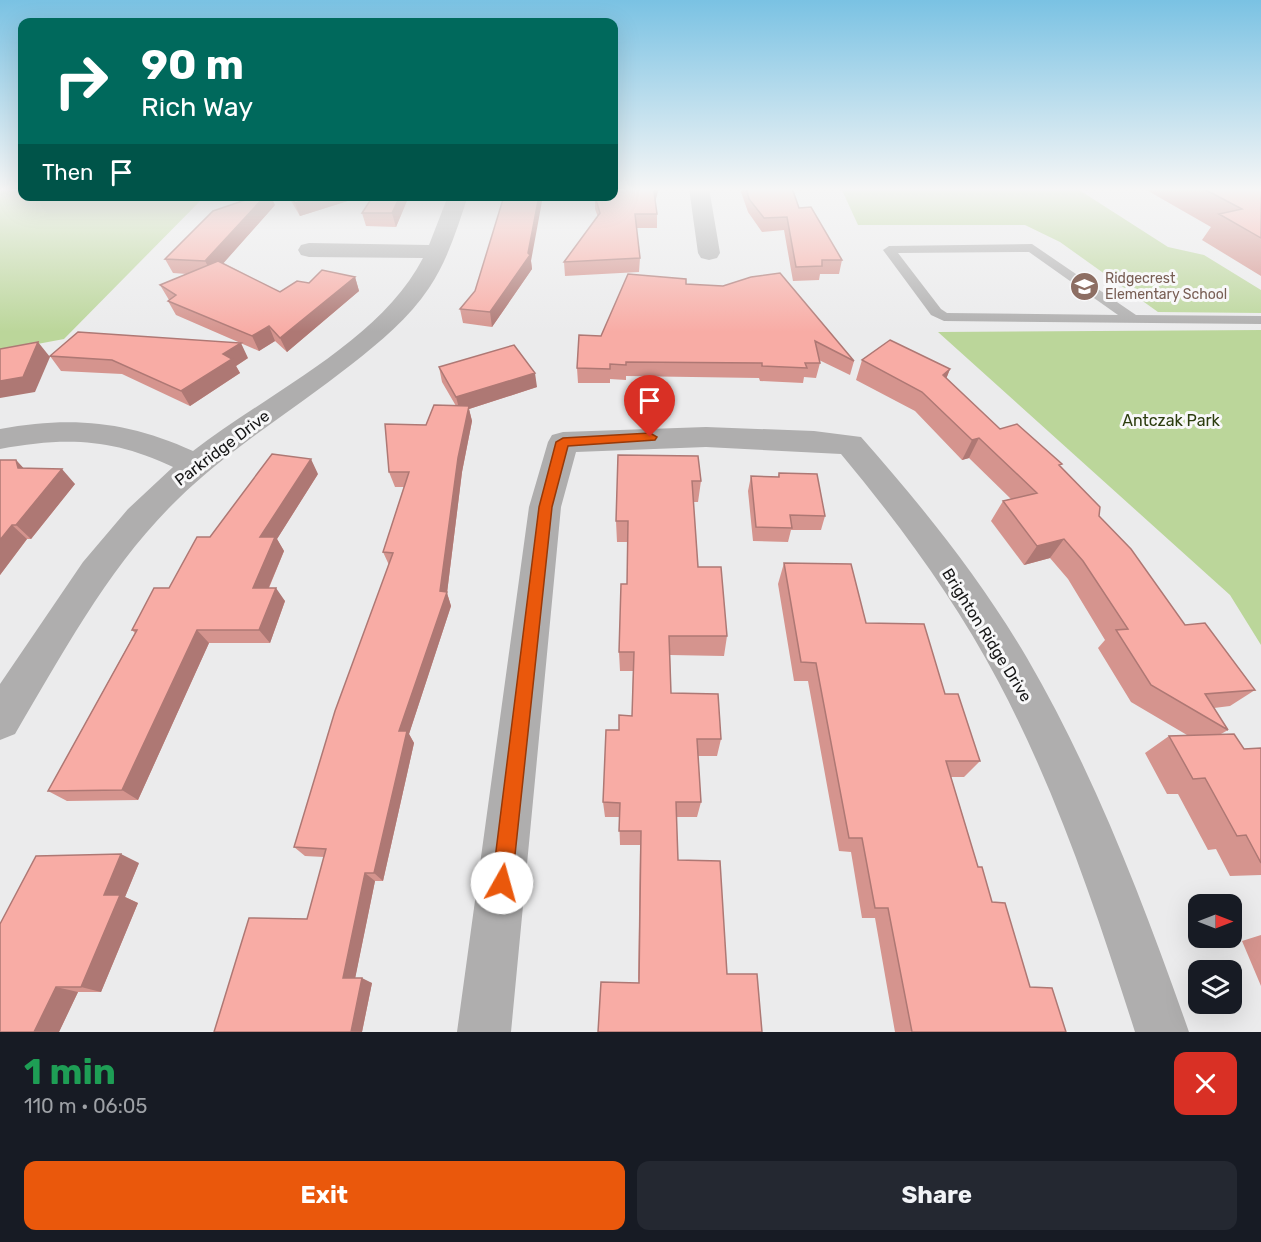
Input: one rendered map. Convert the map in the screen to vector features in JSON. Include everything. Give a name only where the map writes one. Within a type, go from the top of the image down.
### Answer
[{"type":"street","name":"Parkridge Drive","points":[[0,720],[92,577],[129,530],[165,492],[196,465],[341,360],[381,328],[406,302],[425,277],[443,236]]},
{"type":"street","points":[[706,236],[709,253]]},
{"type":"street","points":[[309,250],[437,252]]},
{"type":"street","points":[[0,439],[53,431],[97,431],[128,436],[196,465]]},
{"type":"street","name":"Brighton Ridge Drive","points":[[484,1032],[545,507],[563,442],[650,437],[776,437],[850,444],[899,499],[978,614],[1030,702],[1089,829],[1162,1032]]},
{"type":"lane","points":[[1133,319],[1032,248],[889,250],[936,312],[944,317],[1133,319],[1261,320]]},
{"type":"green space","points":[[0,236],[165,236],[64,339],[0,351]]},
{"type":"green space","points":[[1048,236],[1151,236],[1168,247],[1204,255],[1261,290],[1261,313],[1158,312],[1060,242]]},
{"type":"green space","name":"Antczak Park","points":[[1261,330],[1261,645],[1230,595],[938,332]]},
{"type":"building","points":[[188,236],[228,236],[205,261],[165,259]]},
{"type":"building","points":[[492,236],[531,236],[528,253],[530,255],[490,312],[460,309],[475,291]]},
{"type":"building","points":[[583,236],[638,236],[640,258],[564,262]]},
{"type":"building","points":[[790,236],[828,236],[842,260],[822,260],[822,266],[796,267]]},
{"type":"building","points":[[218,261],[280,292],[297,281],[309,283],[322,270],[355,277],[280,338],[269,326],[252,336],[168,301],[176,295],[160,285]]},
{"type":"building","points":[[780,273],[854,361],[815,341],[820,363],[805,363],[807,368],[762,366],[762,363],[626,362],[626,365],[610,364],[610,369],[577,368],[579,335],[601,336],[628,274],[686,279],[686,284],[723,286],[751,277]]},
{"type":"building","points":[[78,332],[241,343],[223,354],[232,359],[181,391],[112,360],[50,356]]},
{"type":"building","points":[[890,340],[950,369],[943,375],[1000,429],[1017,424],[1062,464],[1059,465],[1100,507],[1099,516],[1131,549],[1185,625],[1205,623],[1255,690],[1205,694],[1228,730],[1151,685],[1116,630],[1128,629],[1083,561],[1064,539],[1037,546],[1003,501],[1037,493],[979,438],[972,440],[922,392],[862,360]]},
{"type":"building","points":[[38,342],[23,377],[0,381],[0,349]]},
{"type":"building","points":[[514,345],[535,373],[456,397],[439,367]]},
{"type":"building","points":[[434,405],[469,406],[458,458],[440,591],[447,592],[399,731],[407,731],[374,873],[365,873],[343,978],[362,978],[351,1032],[214,1032],[249,918],[307,919],[326,849],[294,847],[335,711],[393,553],[383,552],[409,472],[389,472],[385,424],[426,425]]},
{"type":"building","points":[[272,454],[311,459],[260,537],[275,537],[253,588],[276,588],[259,630],[197,630],[122,790],[48,791],[137,630],[132,630],[154,588],[169,588],[197,537],[210,537]]},
{"type":"building","points":[[618,455],[698,456],[701,481],[692,481],[698,567],[721,567],[727,636],[669,636],[671,693],[718,694],[721,739],[697,739],[701,802],[676,802],[678,860],[720,861],[727,974],[757,974],[762,1032],[598,1032],[601,982],[639,983],[641,831],[619,831],[620,803],[603,802],[606,730],[619,730],[619,715],[632,716],[634,652],[619,652],[621,584],[627,584],[628,521],[616,521]]},
{"type":"building","points":[[0,460],[16,460],[18,468],[62,469],[16,525],[12,525],[0,540]]},
{"type":"building","points":[[779,473],[817,474],[825,516],[790,515],[792,528],[756,527],[751,476],[779,477]]},
{"type":"building","points":[[784,563],[851,564],[866,623],[924,624],[945,694],[958,694],[980,761],[946,761],[978,867],[982,867],[992,902],[1005,903],[1030,987],[1052,988],[1066,1032],[912,1032],[888,908],[875,908],[862,838],[849,838],[816,663],[801,662]]},
{"type":"building","points":[[1234,734],[1244,749],[1261,748],[1261,863],[1246,835],[1237,836],[1205,778],[1193,779],[1169,736]]},
{"type":"building","points":[[121,854],[104,895],[120,895],[81,987],[56,987],[34,1032],[0,1032],[0,924],[36,856]]},
{"type":"place","name":"Ridgecrest Elementary School","points":[[1084,286]]},
{"type":"route","points":[[502,883],[545,507],[563,442],[650,437]]}]
